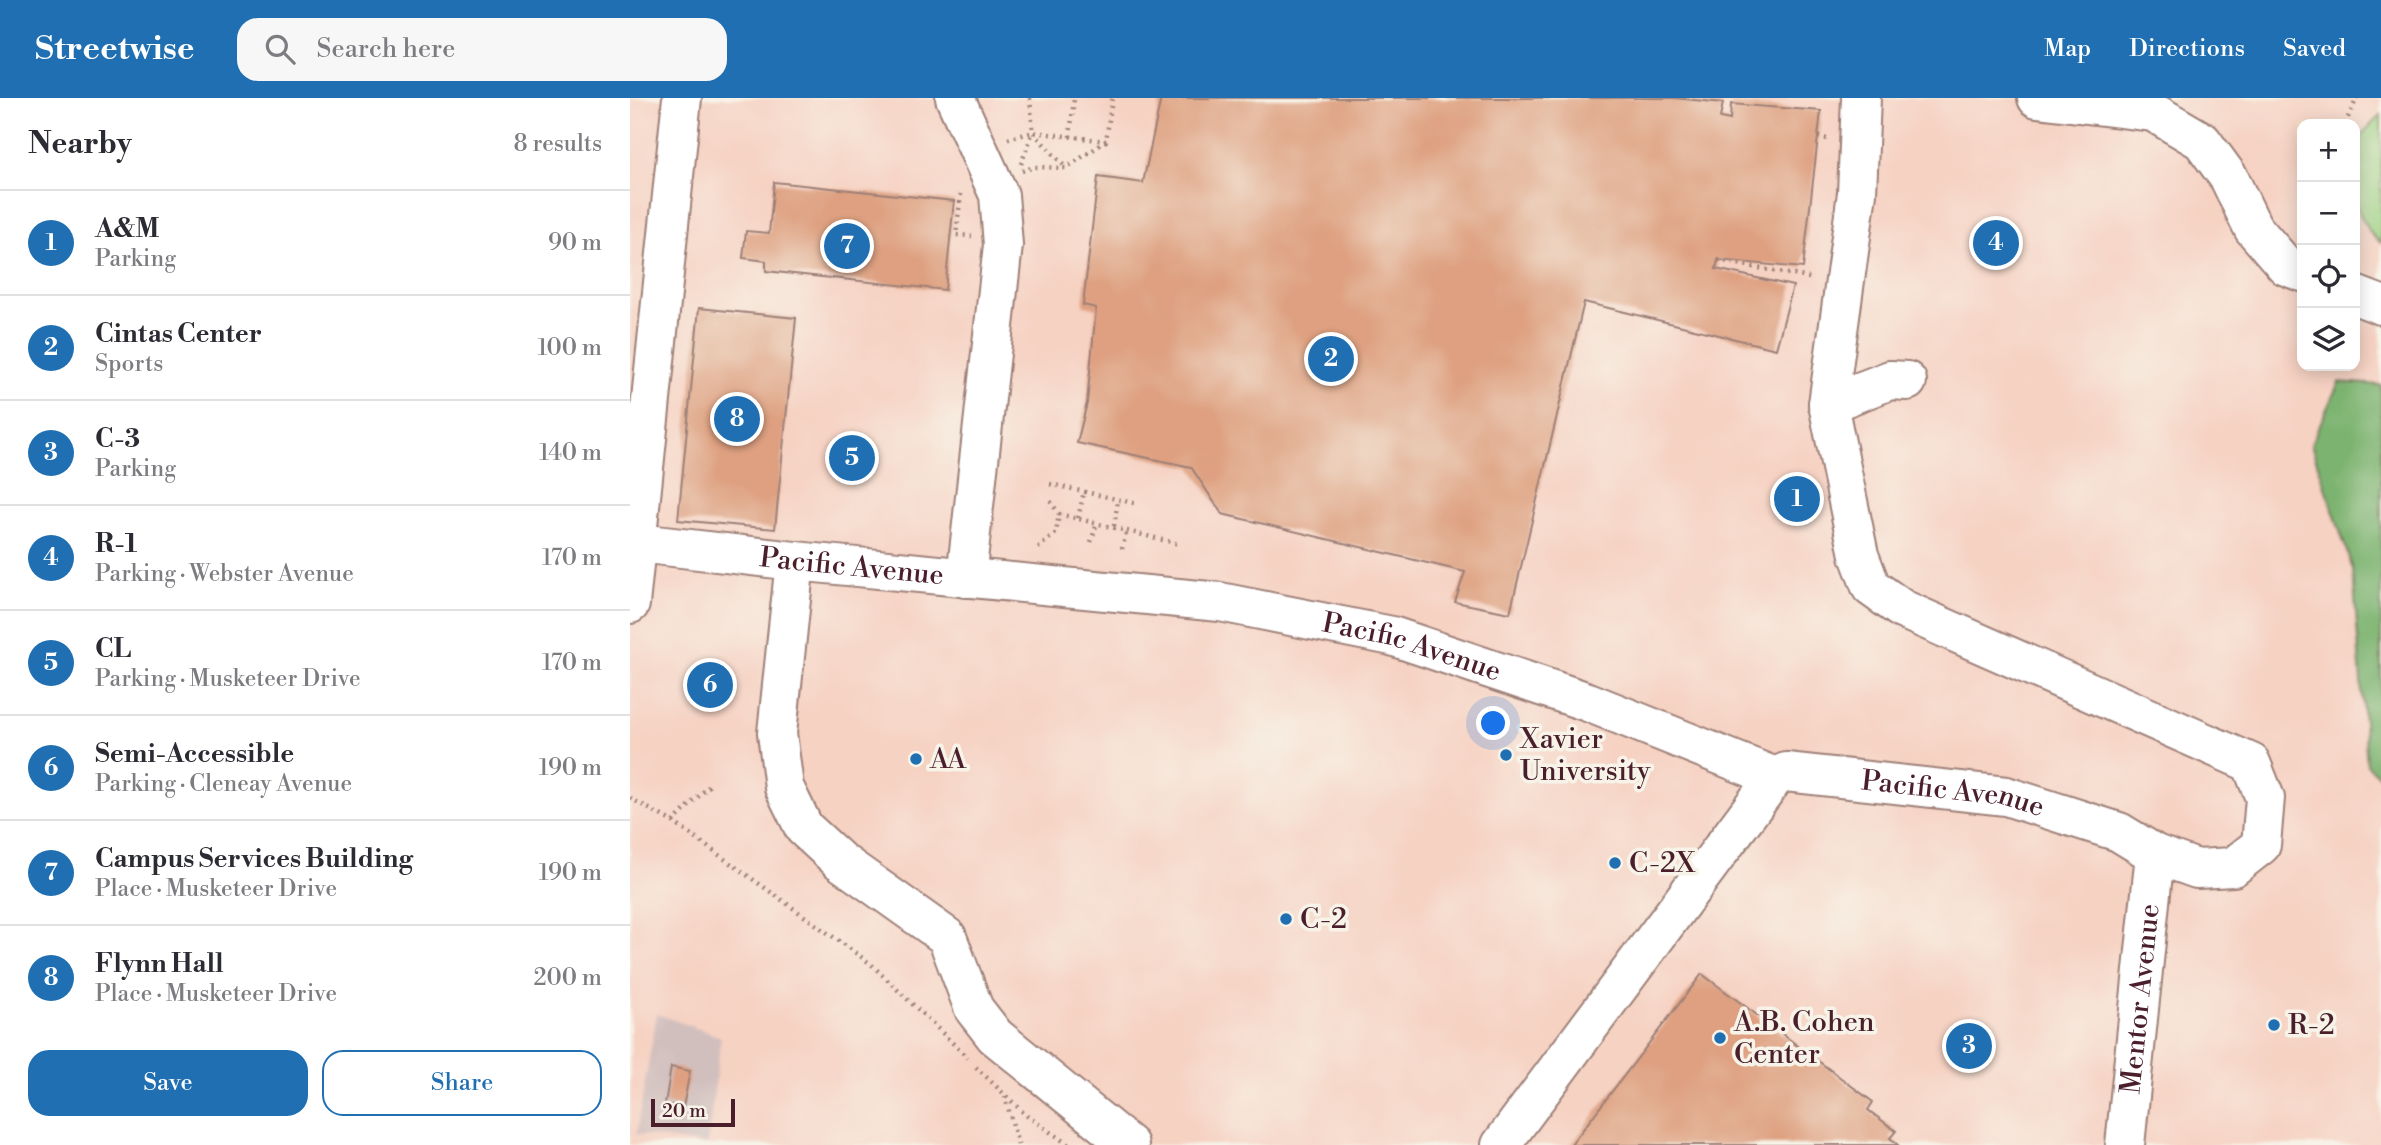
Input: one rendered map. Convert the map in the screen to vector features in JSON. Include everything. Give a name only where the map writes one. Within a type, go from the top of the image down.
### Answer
[{"type":"street","points":[[630,604],[682,98]]},
{"type":"street","points":[[955,98],[999,195],[1003,245],[966,578]]},
{"type":"street","name":"Pacific Avenue","points":[[638,543],[1220,602],[1392,636],[1588,702],[1775,777],[1786,772],[2006,796],[2119,832],[2155,854],[2197,869],[2233,867],[2261,845],[2265,798],[2251,763],[1902,609],[1871,587],[1860,555],[1828,404],[1857,193],[1861,98]]},
{"type":"street","points":[[2037,98],[2153,112],[2202,141],[2230,178],[2253,228],[2286,265],[2297,270]]},
{"type":"street","points":[[2360,297],[2381,305]]},
{"type":"street","points":[[1828,404],[1890,380],[1907,381]]},
{"type":"street","points":[[795,561],[777,733],[784,787],[804,828],[840,861],[947,937],[974,1009],[995,1036],[1129,1145]]},
{"type":"street","points":[[1502,1145],[1775,777]]},
{"type":"street","name":"Mentor Avenue","points":[[2125,1145],[2155,854]]},
{"type":"path","points":[[1030,98],[1033,132],[1018,173],[1034,167],[1066,168],[1106,141],[1112,98]]},
{"type":"path","points":[[1070,137],[1074,98]]},
{"type":"path","points":[[2347,119],[2357,98]]},
{"type":"path","points":[[1033,132],[1066,168]]},
{"type":"path","points":[[1004,139],[1033,132],[1106,141]]},
{"type":"path","points":[[962,194],[956,235],[973,236]]},
{"type":"path","points":[[1718,260],[1814,279]]},
{"type":"path","points":[[1050,484],[1138,504]]},
{"type":"path","points":[[1078,518],[1084,492]]},
{"type":"path","points":[[1038,548],[1056,533],[1059,514],[1049,499]]},
{"type":"path","points":[[1114,527],[1118,500]]},
{"type":"path","points":[[1059,514],[1179,544]]},
{"type":"path","points":[[1091,542],[1097,523]]},
{"type":"path","points":[[1122,549],[1127,530]]},
{"type":"path","points":[[673,822],[712,783]]},
{"type":"path","points":[[630,798],[673,822],[871,964],[1027,1116],[1069,1145]]},
{"type":"path","points":[[995,1036],[1005,1094],[1018,1145]]},
{"type":"shaded area","name":"Xavier University","points":[[630,98],[2381,98],[2381,1145],[630,1145]]},
{"type":"shaded area","points":[[657,1014],[721,1037],[707,1145],[636,1134]]},
{"type":"green space","points":[[2381,115],[2381,243],[2371,233],[2360,213],[2360,141],[2368,127]]},
{"type":"green space","points":[[2339,382],[2381,385],[2381,777],[2367,765],[2353,570],[2311,444]]},
{"type":"building","points":[[1161,98],[1674,98],[1723,103],[1720,118],[1730,120],[1731,104],[1821,111],[1803,268],[1718,260],[1716,269],[1793,286],[1776,349],[1584,302],[1510,613],[1455,602],[1465,572],[1222,514],[1191,467],[1077,443],[1087,403],[1096,308],[1083,305],[1098,177],[1143,183]]},
{"type":"building","points":[[774,182],[954,201],[945,290],[766,271],[766,261],[743,258],[746,231],[769,233]]},
{"type":"building","points":[[699,308],[796,318],[775,529],[678,520]]},
{"type":"building","name":"A.B. Cohen Center","points":[[1702,974],[1873,1102],[1868,1110],[1896,1131],[1890,1138],[1898,1145],[1571,1145]]},
{"type":"building","points":[[671,1067],[690,1071],[683,1107],[665,1104]]},
{"type":"place","name":"R-1","points":[[1996,243]]},
{"type":"place","name":"Campus Services Building","points":[[847,246]]},
{"type":"place","name":"Cintas Center","points":[[1331,359]]},
{"type":"place","name":"Flynn Hall","points":[[737,419]]},
{"type":"place","name":"CL","points":[[852,458]]},
{"type":"place","name":"A&M","points":[[1797,499]]},
{"type":"place","name":"Semi-Accessible","points":[[710,685]]},
{"type":"place","name":"Xavier University","points":[[1506,755]]},
{"type":"place","name":"AA","points":[[916,759]]},
{"type":"place","name":"C-2X","points":[[1615,863]]},
{"type":"place","name":"C-2","points":[[1286,919]]},
{"type":"place","name":"R-2","points":[[2274,1025]]},
{"type":"place","name":"A.B. Cohen Center","points":[[1720,1038]]},
{"type":"place","name":"C-3","points":[[1969,1046]]}]
